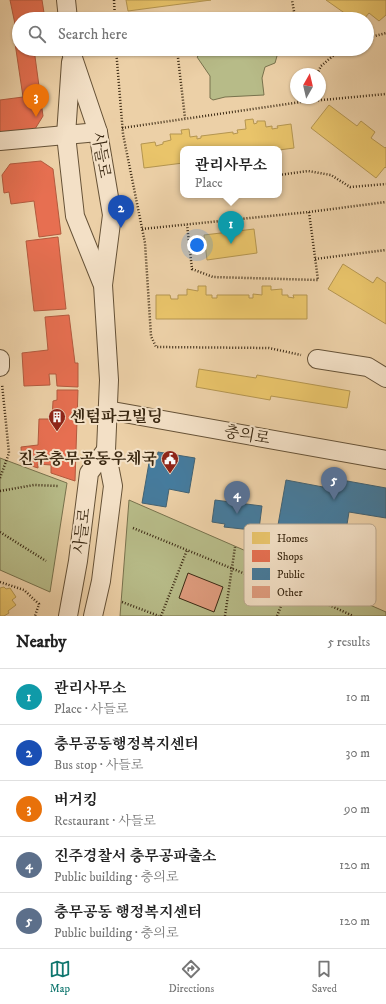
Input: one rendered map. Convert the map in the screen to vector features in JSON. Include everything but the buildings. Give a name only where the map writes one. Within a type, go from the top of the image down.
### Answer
[{"type":"street","points":[[66,0],[67,12]]},
{"type":"street","name":"사들로","points":[[71,56],[66,135],[75,216],[103,285]]},
{"type":"street","name":"사들로","points":[[73,56],[98,132],[112,214],[103,285],[109,380],[106,450],[113,486],[101,581],[93,616]]},
{"type":"street","points":[[0,141],[98,132]]},
{"type":"street","points":[[317,359],[368,367],[386,378]]},
{"type":"street","name":"충의로","points":[[107,410],[386,460]]},
{"type":"street","name":"사들로","points":[[68,616],[78,561],[89,474],[106,450]]},
{"type":"path","points":[[114,0],[115,12]]},
{"type":"path","points":[[292,0],[294,12]]},
{"type":"path","points":[[374,36],[386,33]]},
{"type":"path","points":[[117,56],[122,128],[145,243],[151,336],[156,347],[270,348],[317,359]]},
{"type":"path","points":[[178,56],[185,118]]},
{"type":"path","points":[[320,68],[333,56]]},
{"type":"path","points":[[326,100],[386,94]]},
{"type":"path","points":[[122,128],[290,103]]},
{"type":"path","points":[[282,175],[308,171],[331,175],[350,187],[386,184]]},
{"type":"path","points":[[142,229],[309,212],[386,202]]},
{"type":"path","points":[[187,225],[192,269],[213,277],[318,280],[309,212]]},
{"type":"path","points":[[316,259],[386,250]]},
{"type":"path","points":[[0,364],[9,453],[0,478]]},
{"type":"path","points":[[0,491],[34,485],[58,486]]},
{"type":"path","points":[[133,528],[244,573]]},
{"type":"path","points":[[1,533],[46,561]]},
{"type":"path","points":[[225,616],[236,547]]},
{"type":"path","points":[[122,602],[160,616],[187,550]]},
{"type":"path","points":[[0,582],[24,590],[39,604],[35,616]]},
{"type":"path","points":[[277,616],[281,606]]},
{"type":"path","points":[[332,606],[353,616]]},
{"type":"path","points":[[345,616],[349,614]]},
{"type":"green space","points":[[277,56],[275,63],[265,67],[262,78],[264,95],[225,97],[213,100],[210,98],[210,76],[197,57]]},
{"type":"green space","points":[[0,458],[67,483],[50,592],[0,570]]},
{"type":"green space","points":[[129,500],[244,550],[244,606],[372,606],[386,612],[386,616],[120,616]]},
{"type":"place","name":"버거킹","points":[[36,117]]},
{"type":"place","name":"충무공동행정복지센터","points":[[121,228]]},
{"type":"place","name":"관리사무소","points":[[231,244]]},
{"type":"place","name":"센텀파크빌딩","points":[[57,432]]},
{"type":"place","name":"진주충무공동우체국","points":[[170,474]]},
{"type":"place","name":"충무공동 행정복지센터","points":[[334,500]]},
{"type":"place","name":"진주경찰서 충무공파출소","points":[[237,514]]}]
